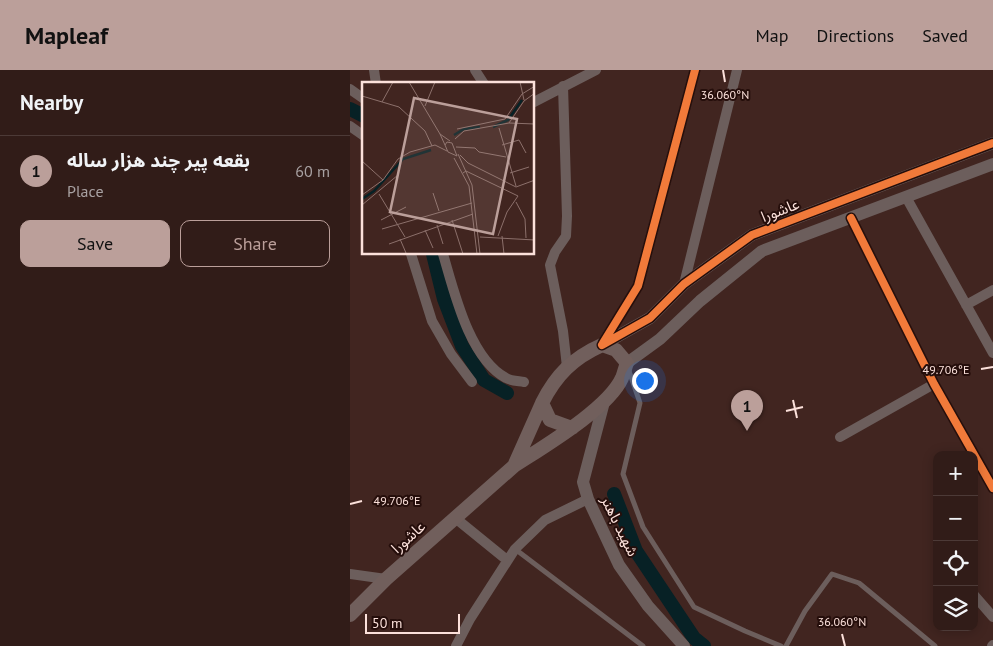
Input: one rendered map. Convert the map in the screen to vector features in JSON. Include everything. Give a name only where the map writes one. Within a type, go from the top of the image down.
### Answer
[{"type":"main road","points":[[514,466],[542,403],[567,366],[585,353],[602,345],[616,350],[627,363]]},
{"type":"main road","name":"عاشورا","points":[[350,615],[386,579],[454,517],[514,466],[572,428],[604,402],[622,379],[627,363]]},
{"type":"main road","points":[[542,403],[550,420],[572,428]]},
{"type":"street","points":[[475,70],[483,82]]},
{"type":"street","points":[[535,101],[596,70]]},
{"type":"street","points":[[602,345],[638,286],[695,70]]},
{"type":"street","points":[[700,301],[684,284],[737,70]]},
{"type":"street","points":[[563,86],[566,236],[555,252],[550,266],[563,331],[567,366]]},
{"type":"street","points":[[350,89],[362,97]]},
{"type":"street","points":[[350,126],[362,135]]},
{"type":"street","name":"عاشورا","points":[[602,345],[650,318],[684,284],[752,235],[993,143]]},
{"type":"street","points":[[627,363],[660,339],[700,301],[762,251],[993,164]]},
{"type":"street","points":[[906,196],[993,353]]},
{"type":"street","points":[[851,218],[934,384],[993,488]]},
{"type":"street","points":[[411,255],[432,320],[451,354],[472,382]]},
{"type":"street","points":[[443,255],[473,343],[490,365],[506,379],[524,382]]},
{"type":"street","points":[[966,305],[993,290]]},
{"type":"street","points":[[840,437],[934,384]]},
{"type":"street","name":"شهید باهنر","points":[[604,402],[583,482],[588,499],[619,565],[648,606],[684,646]]},
{"type":"street","points":[[456,646],[515,549],[545,520],[588,499]]},
{"type":"street","points":[[454,517],[507,560]]},
{"type":"street","points":[[350,574],[386,579]]},
{"type":"street","points":[[978,600],[993,617]]},
{"type":"lane","points":[[627,363],[640,403],[623,474],[643,527],[694,607],[781,646]]},
{"type":"lane","points":[[515,549],[643,646]]},
{"type":"lane","points":[[786,646],[806,611],[832,574],[859,583],[935,646]]},
{"type":"waterway","points":[[350,109],[362,115]]},
{"type":"waterway","points":[[433,255],[444,299],[462,346],[484,380],[507,393]]},
{"type":"waterway","points":[[614,494],[636,551],[694,638],[704,646]]},
{"type":"cycle path","points":[[603,343],[638,286],[695,70]]},
{"type":"cycle path","points":[[602,345],[650,318],[684,284],[752,235],[993,143]]},
{"type":"cycle path","points":[[851,218],[934,384],[993,488]]},
{"type":"place","name":"بقعه پیر چند هزار ساله","points":[[747,431]]}]
